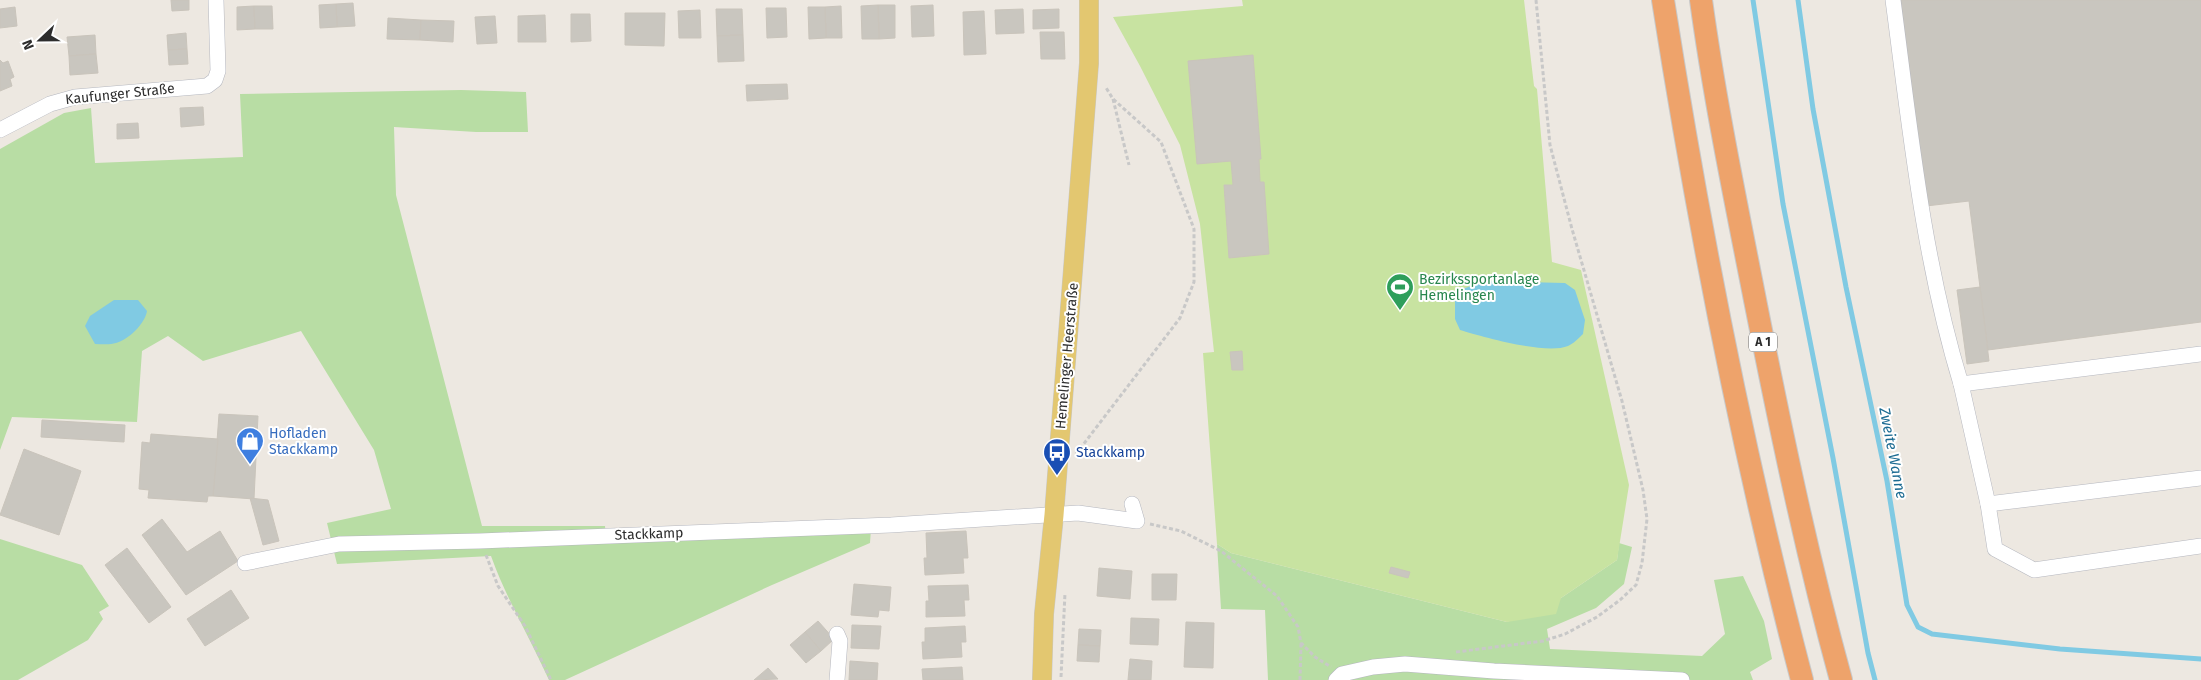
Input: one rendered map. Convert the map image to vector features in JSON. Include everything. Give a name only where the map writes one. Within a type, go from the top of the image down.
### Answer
[{"type":"highway","points":[[1664,0],[1708,265],[1748,461],[1802,680]]},
{"type":"highway","name":"A 1","points":[[1701,0],[1712,82],[1786,454],[1810,562],[1841,680]]},
{"type":"main road","name":"Hemelinger Heerstraße","points":[[1042,680],[1044,614],[1058,467],[1089,63],[1089,0]]},
{"type":"street","name":"Kaufunger Straße","points":[[0,130],[50,104],[75,97],[207,86],[215,80],[218,71],[216,0]]},
{"type":"street","points":[[1893,0],[1921,215],[1946,336],[1960,384],[1988,504],[1995,549],[2034,570],[2201,546]]},
{"type":"street","points":[[1960,384],[2201,354]]},
{"type":"street","points":[[1988,504],[2201,478]]},
{"type":"street","points":[[1132,504],[1137,521]]},
{"type":"street","name":"Stackkamp","points":[[245,563],[338,544],[480,541],[891,525],[1078,513],[1137,521]]},
{"type":"street","points":[[837,634],[840,641],[837,680]]},
{"type":"street","points":[[1339,677],[1373,667],[1405,664],[1494,671],[1682,680]]},
{"type":"path","points":[[1446,653],[1543,641],[1565,634],[1597,618],[1620,600],[1636,585],[1642,563],[1646,519],[1643,490],[1622,401],[1572,229],[1550,145],[1536,0]]},
{"type":"path","points":[[1058,467],[1070,463],[1180,318],[1194,282],[1194,229],[1160,142],[1113,98],[1089,63]]},
{"type":"path","points":[[1113,98],[1129,165]]},
{"type":"path","points":[[1137,521],[1181,531],[1221,551],[1278,596],[1298,627],[1301,643],[1300,680]]},
{"type":"path","points":[[480,541],[498,586],[525,626],[551,680]]},
{"type":"path","points":[[1301,643],[1339,677]]},
{"type":"green space","name":"Bezirkssportanlage Hemelingen","points":[[1242,0],[1524,0],[1534,86],[1537,89],[1552,262],[1581,270],[1629,485],[1617,560],[1561,598],[1556,614],[1507,622],[1231,553],[1217,544],[1203,353],[1214,352],[1200,224],[1180,145],[1113,17],[1243,6]]},
{"type":"green space","points":[[461,90],[526,92],[528,132],[476,132],[394,127],[396,195],[482,526],[605,526],[606,543],[871,529],[870,543],[772,585],[565,680],[549,680],[511,603],[491,556],[337,564],[327,523],[391,509],[374,450],[301,331],[203,361],[168,336],[142,351],[137,422],[12,417],[0,450],[0,149],[64,113],[91,108],[95,163],[243,157],[240,94]]},
{"type":"green space","points":[[0,539],[82,565],[109,606],[99,612],[103,619],[88,640],[18,680],[0,680]]},
{"type":"green space","points":[[1619,543],[1632,547],[1624,584],[1596,608],[1547,629],[1550,649],[1702,656],[1725,634],[1714,580],[1743,576],[1764,621],[1772,659],[1750,672],[1753,680],[1268,680],[1265,610],[1221,609],[1217,544],[1231,553],[1507,622],[1561,598],[1617,560]]},
{"type":"water","points":[[1483,281],[1565,283],[1575,290],[1585,320],[1583,334],[1568,346],[1545,348],[1514,344],[1460,330],[1455,319],[1455,297],[1463,289]]},
{"type":"water","points":[[114,300],[138,300],[147,311],[146,316],[135,331],[126,339],[111,344],[95,344],[85,326],[90,316]]},
{"type":"building","points":[[171,0],[189,0],[189,10],[172,11]]},
{"type":"building","points":[[1900,0],[2201,0],[2201,322],[1988,350],[1969,201],[1926,206]]},
{"type":"building","points":[[353,3],[355,26],[337,27],[336,4]]},
{"type":"building","points":[[336,4],[337,27],[320,28],[319,5]]},
{"type":"building","points":[[878,5],[895,5],[895,38],[879,39]]},
{"type":"building","points":[[878,5],[879,39],[862,39],[861,6]]},
{"type":"building","points":[[933,5],[934,36],[912,37],[911,6]]},
{"type":"building","points":[[254,6],[255,29],[237,30],[237,7]]},
{"type":"building","points":[[254,6],[272,6],[273,29],[255,29]]},
{"type":"building","points":[[841,6],[842,38],[826,38],[825,7]]},
{"type":"building","points":[[15,7],[17,26],[0,28],[0,9]]},
{"type":"building","points":[[808,7],[825,7],[826,38],[809,39]]},
{"type":"building","points":[[766,8],[786,8],[787,37],[767,38]]},
{"type":"building","points":[[716,9],[742,9],[743,35],[717,36]]},
{"type":"building","points":[[1023,9],[1024,33],[996,34],[995,10]]},
{"type":"building","points":[[1059,9],[1059,28],[1033,29],[1033,10]]},
{"type":"building","points":[[700,10],[701,38],[679,38],[678,11]]},
{"type":"building","points":[[984,11],[986,54],[964,55],[963,12]]},
{"type":"building","points":[[625,13],[665,13],[664,46],[625,45]]},
{"type":"building","points":[[571,14],[590,14],[591,41],[571,42]]},
{"type":"building","points":[[545,15],[546,42],[518,42],[518,16]]},
{"type":"building","points":[[495,16],[497,43],[477,44],[475,17]]},
{"type":"building","points":[[388,18],[421,20],[420,40],[387,39]]},
{"type":"building","points":[[421,20],[454,21],[453,42],[420,40]]},
{"type":"building","points":[[1040,32],[1064,32],[1065,59],[1041,59]]},
{"type":"building","points":[[186,33],[187,49],[168,50],[167,35]]},
{"type":"building","points":[[95,35],[96,54],[69,56],[67,37]]},
{"type":"building","points":[[743,35],[744,61],[718,62],[717,36]]},
{"type":"building","points":[[187,49],[188,64],[169,65],[168,50]]},
{"type":"building","points":[[96,54],[98,73],[70,75],[69,56]]},
{"type":"building","points":[[1253,55],[1261,159],[1259,159],[1260,182],[1264,182],[1269,254],[1229,258],[1224,185],[1233,185],[1231,161],[1197,164],[1188,61]]},
{"type":"building","points":[[0,60],[3,63],[8,61],[14,77],[10,79],[12,86],[0,91]]},
{"type":"building","points":[[787,84],[788,99],[747,101],[746,85]]},
{"type":"building","points":[[203,107],[204,125],[181,127],[180,108]]},
{"type":"building","points":[[138,123],[139,138],[117,139],[117,124]]},
{"type":"building","points":[[1980,287],[1989,361],[1967,364],[1957,290]]},
{"type":"building","points":[[1242,351],[1243,370],[1232,370],[1230,352]]},
{"type":"building","points":[[219,414],[258,416],[254,499],[213,496]]},
{"type":"building","points":[[42,420],[125,425],[124,442],[41,437]]},
{"type":"building","points":[[151,434],[218,439],[213,496],[208,496],[207,502],[148,498],[149,490],[139,489],[142,442],[150,443]]},
{"type":"building","points":[[24,449],[81,471],[59,535],[0,515]]},
{"type":"building","points":[[250,498],[268,500],[279,541],[263,545]]},
{"type":"building","points":[[162,519],[187,552],[220,531],[238,561],[186,595],[142,535]]},
{"type":"building","points":[[966,531],[968,558],[963,558],[964,573],[925,575],[924,558],[927,558],[926,533]]},
{"type":"building","points":[[127,548],[171,607],[149,623],[105,565]]},
{"type":"building","points":[[1391,567],[1410,572],[1408,578],[1389,573]]},
{"type":"building","points":[[1099,568],[1132,571],[1130,599],[1097,596]]},
{"type":"building","points":[[1152,574],[1177,574],[1176,600],[1152,600]]},
{"type":"building","points":[[854,584],[891,587],[889,611],[879,610],[878,617],[851,615]]},
{"type":"building","points":[[968,585],[969,600],[964,600],[965,616],[926,617],[926,601],[929,601],[928,586]]},
{"type":"building","points":[[231,590],[249,618],[205,646],[187,619]]},
{"type":"building","points":[[1131,618],[1159,619],[1158,645],[1130,644]]},
{"type":"building","points":[[818,621],[834,639],[821,651],[805,632]]},
{"type":"building","points":[[1186,622],[1214,623],[1213,668],[1184,667]]},
{"type":"building","points":[[852,625],[881,626],[879,649],[851,648]]},
{"type":"building","points":[[965,626],[966,642],[961,642],[962,657],[923,659],[922,642],[925,642],[925,628]]},
{"type":"building","points":[[1079,629],[1101,630],[1100,646],[1078,645]]},
{"type":"building","points":[[805,632],[821,651],[806,663],[790,645]]},
{"type":"building","points":[[1078,645],[1100,646],[1099,662],[1077,661]]},
{"type":"building","points":[[1130,659],[1152,661],[1151,680],[1128,680]]},
{"type":"building","points":[[850,661],[878,663],[877,680],[849,680]]},
{"type":"building","points":[[962,667],[963,680],[923,680],[922,669]]},
{"type":"building","points":[[768,668],[778,679],[754,680]]},
{"type":"waterway","points":[[1753,0],[1783,204],[1833,458],[1868,653],[1875,680]]},
{"type":"waterway","name":"Zweite Wanne","points":[[1798,0],[1813,109],[1846,287],[1887,481],[1907,605],[1918,627],[1932,634],[2060,649],[2201,659]]},
{"type":"place","name":"Bezirkssportanlage Hemelingen","points":[[1400,311]]},
{"type":"place","name":"Hofladen Stackkamp","points":[[250,465]]},
{"type":"place","name":"Stackkamp","points":[[1057,476]]}]
